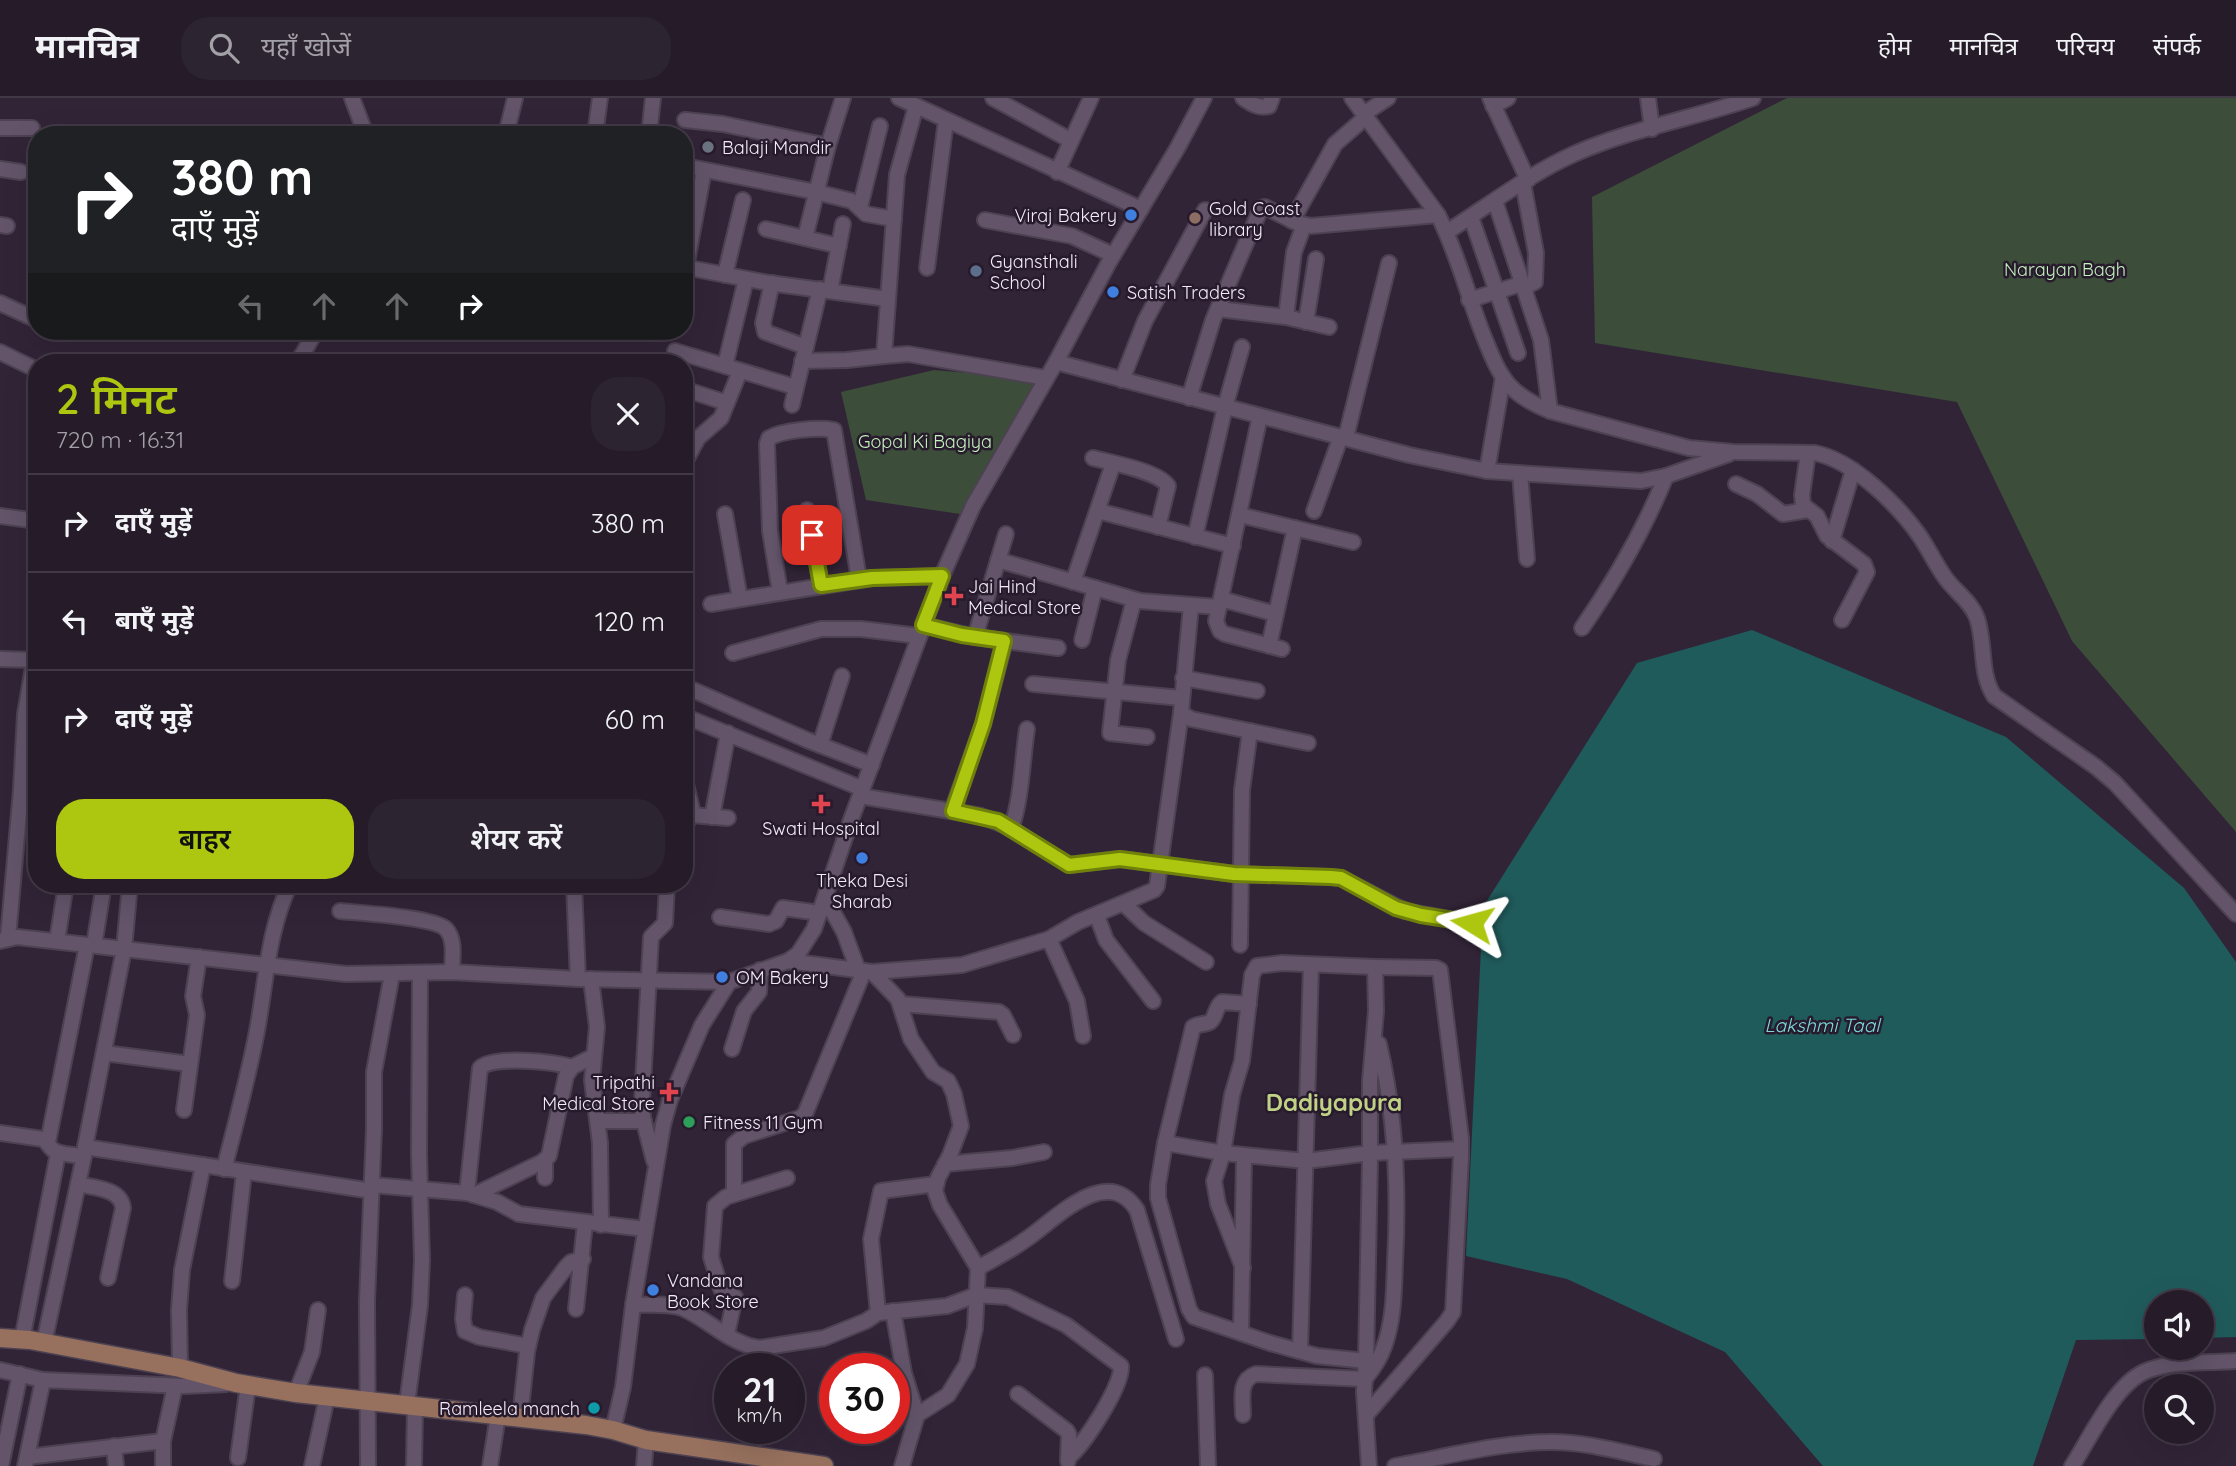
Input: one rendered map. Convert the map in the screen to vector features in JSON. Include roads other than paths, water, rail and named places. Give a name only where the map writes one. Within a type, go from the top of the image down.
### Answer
[{"type":"main road","points":[[0,1338],[44,1343],[180,1368],[242,1384],[296,1393],[613,1430],[646,1440],[824,1466]]},
{"type":"street","points":[[352,98],[363,126]]},
{"type":"street","points":[[508,126],[515,98]]},
{"type":"street","points":[[596,126],[600,98]]},
{"type":"street","points":[[650,126],[653,98]]},
{"type":"street","points":[[805,238],[843,98]]},
{"type":"street","points":[[899,98],[1141,209]]},
{"type":"street","points":[[993,98],[1070,140]]},
{"type":"street","points":[[1056,172],[1091,98]]},
{"type":"street","points":[[28,695],[21,790],[4,940],[17,937],[346,974],[452,972],[584,979],[729,982],[788,961],[805,946],[820,913],[921,631],[973,506],[1204,98]]},
{"type":"street","points":[[1243,98],[1264,108],[1269,106],[1272,98]]},
{"type":"street","points":[[1352,98],[1438,215],[1447,232],[1469,300],[1497,369],[1511,387],[1530,402],[1550,411],[1689,448],[1828,455],[1853,470],[1885,498],[1918,533],[1944,576],[1970,605],[1977,618],[1984,671],[1994,696],[2115,783],[2236,914]]},
{"type":"street","points":[[1286,317],[1298,223],[1335,144],[1388,98]]},
{"type":"street","points":[[1469,300],[1535,282],[1537,266],[1526,181],[1492,102],[1507,98]]},
{"type":"street","points":[[1648,98],[1652,129]]},
{"type":"street","points":[[1447,232],[1526,181],[1574,154],[1753,98]]},
{"type":"street","points":[[884,356],[897,176],[916,106]]},
{"type":"street","points":[[685,120],[723,124],[828,146]]},
{"type":"street","points":[[927,268],[946,120]]},
{"type":"street","points":[[860,207],[880,126]]},
{"type":"street","points":[[0,128],[28,128]]},
{"type":"street","points":[[693,168],[852,201],[866,214],[894,219]]},
{"type":"street","points":[[0,169],[21,172]]},
{"type":"street","points":[[693,226],[704,170]]},
{"type":"street","points":[[725,275],[743,200]]},
{"type":"street","points":[[1495,201],[1541,340],[1550,411]]},
{"type":"street","points":[[1189,398],[1217,309],[1261,208],[1298,223],[1352,224],[1438,215]]},
{"type":"street","points":[[1122,380],[1145,321],[1205,209]]},
{"type":"street","points":[[1471,217],[1518,354]]},
{"type":"street","points":[[985,220],[1072,236],[1113,255]]},
{"type":"street","points":[[792,405],[804,354],[839,246],[843,224]]},
{"type":"street","points":[[766,229],[839,246]]},
{"type":"street","points":[[1306,322],[1316,259]]},
{"type":"street","points":[[1314,511],[1343,437],[1389,263]]},
{"type":"street","points":[[693,269],[772,284],[888,299]]},
{"type":"street","points":[[725,366],[746,279]]},
{"type":"street","points":[[772,284],[763,323],[765,332],[804,354],[847,360],[908,354],[1046,378]]},
{"type":"street","points":[[0,303],[28,316]]},
{"type":"street","points":[[1217,309],[1286,317],[1329,327]]},
{"type":"street","points":[[1195,537],[1242,347]]},
{"type":"street","points":[[675,351],[685,354]]},
{"type":"street","points":[[0,352],[28,366]]},
{"type":"street","points":[[693,356],[795,387]]},
{"type":"street","points":[[1056,362],[1409,455],[1487,471],[1628,481],[1666,476],[1733,452]]},
{"type":"street","points":[[693,444],[716,424],[740,371]]},
{"type":"street","points":[[1487,471],[1503,377]]},
{"type":"street","points":[[693,392],[727,403]]},
{"type":"street","points":[[1260,416],[1216,621],[1220,631],[1275,648],[1276,614],[1295,528]]},
{"type":"street","points":[[780,592],[770,531],[768,456],[769,438],[777,434],[817,429],[834,430],[859,579]]},
{"type":"street","points":[[1808,453],[1801,501],[1817,516],[1827,536],[1864,564],[1867,572],[1842,620]]},
{"type":"street","points":[[1093,458],[1161,478],[1167,483],[1158,527]]},
{"type":"street","points":[[1073,582],[1113,464]]},
{"type":"street","points":[[1832,541],[1853,470]]},
{"type":"street","points":[[1520,474],[1527,559]]},
{"type":"street","points":[[1582,628],[1609,589],[1642,530],[1666,476]]},
{"type":"street","points":[[1736,484],[1762,497],[1783,514],[1808,510]]},
{"type":"street","points":[[807,510],[821,585]]},
{"type":"street","points":[[1098,511],[1233,546]]},
{"type":"street","points":[[726,513],[740,599]]},
{"type":"street","points":[[1240,514],[1353,542]]},
{"type":"street","points":[[0,516],[28,520]]},
{"type":"street","points":[[975,637],[1006,534]]},
{"type":"street","points":[[998,560],[1134,600],[1191,605],[1220,603],[1276,614]]},
{"type":"street","points":[[711,604],[859,579],[942,576]]},
{"type":"street","points":[[1082,640],[1095,588]]},
{"type":"street","points":[[1134,600],[1119,651],[1110,733],[1147,737]]},
{"type":"street","points":[[788,961],[864,971],[961,965],[1049,939],[1079,922],[1154,890],[1157,886],[1181,706],[1191,605]]},
{"type":"street","points":[[733,653],[821,629],[921,631],[1058,648]]},
{"type":"street","points":[[953,811],[983,724],[1004,641]]},
{"type":"street","points":[[0,659],[28,660]]},
{"type":"street","points":[[820,745],[842,676]]},
{"type":"street","points":[[1183,678],[1257,691]]},
{"type":"street","points":[[1033,684],[1115,693],[1181,706],[1191,719],[1308,743]]},
{"type":"street","points":[[693,690],[872,765]]},
{"type":"street","points":[[693,720],[861,793],[981,816],[1011,829],[1069,865],[1112,859],[1241,874],[1341,878],[1396,908],[1472,923]]},
{"type":"street","points":[[1011,829],[1019,804],[1027,729]]},
{"type":"street","points":[[1240,945],[1242,790],[1250,731]]},
{"type":"street","points":[[712,817],[727,733]]},
{"type":"street","points":[[693,815],[728,818]]},
{"type":"street","points":[[57,941],[65,893]]},
{"type":"street","points":[[22,1340],[53,1147],[102,893]]},
{"type":"street","points":[[44,1343],[85,1152],[124,949],[129,893]]},
{"type":"street","points":[[280,893],[283,900]]},
{"type":"street","points":[[224,1169],[257,1029],[266,965],[286,893]]},
{"type":"street","points":[[575,893],[584,979],[596,1020],[592,1080],[597,1121],[601,1225]]},
{"type":"street","points":[[656,1166],[644,1121],[642,1102],[651,937],[665,923],[667,893]]},
{"type":"street","points":[[825,898],[864,971],[901,1004],[911,1039],[933,1072],[951,1086],[959,1110],[961,1126],[958,1136],[936,1184],[940,1205],[978,1268],[975,1328],[967,1364],[948,1395],[917,1415]]},
{"type":"street","points":[[1124,904],[1144,923],[1206,962]]},
{"type":"street","points":[[720,916],[769,924],[776,922],[783,908],[820,913]]},
{"type":"street","points":[[340,911],[439,925],[446,929],[452,941],[452,972]]},
{"type":"street","points":[[1097,916],[1106,940],[1153,1001]]},
{"type":"street","points":[[1049,939],[1077,1001],[1083,1036]]},
{"type":"street","points":[[184,1110],[197,1015],[193,996],[199,957]]},
{"type":"street","points":[[1243,1268],[1218,1204],[1214,1181],[1223,1153],[1232,1094],[1242,1061],[1252,975],[1257,966],[1282,963],[1440,970],[1461,1149],[1453,1312],[1366,1415]]},
{"type":"street","points":[[1300,1351],[1311,965]]},
{"type":"street","points":[[1370,1466],[1365,1379],[1370,1081],[1375,1029],[1375,967]]},
{"type":"street","points":[[732,1049],[744,1011],[759,992],[760,970]]},
{"type":"street","points":[[734,1194],[733,1152],[736,1140],[805,1114],[864,971]]},
{"type":"street","points":[[368,1466],[367,1301],[374,1072],[392,974]]},
{"type":"street","points":[[414,1466],[411,1405],[422,1259],[418,998],[420,974]]},
{"type":"street","points":[[613,1430],[623,1387],[633,1305],[663,1125],[673,1091],[702,1025],[729,982]]},
{"type":"street","points":[[1249,1004],[1222,1002],[1217,1005],[1213,1019],[1193,1027],[1165,1143],[1158,1198],[1189,1310],[1194,1317],[1317,1356],[1366,1361]]},
{"type":"street","points":[[901,1004],[999,1012],[1013,1035]]},
{"type":"street","points":[[1365,1379],[1377,1363],[1393,1312],[1396,1237],[1396,1152],[1392,1111],[1375,1029]]},
{"type":"street","points":[[104,1054],[190,1063]]},
{"type":"street","points":[[545,1178],[545,1160],[551,1150],[566,1076],[572,1067],[594,1056]]},
{"type":"street","points":[[470,1194],[480,1068],[486,1063],[513,1061],[572,1067]]},
{"type":"street","points":[[597,1121],[644,1121]]},
{"type":"street","points":[[0,1133],[43,1139],[53,1147],[85,1152],[372,1188],[420,1188],[470,1194],[497,1202],[519,1214],[645,1229]]},
{"type":"street","points":[[1165,1143],[1244,1157],[1306,1161],[1370,1153],[1461,1149]]},
{"type":"street","points":[[945,1164],[1012,1158],[1044,1152]]},
{"type":"street","points":[[1241,1333],[1244,1157]]},
{"type":"street","points":[[470,1194],[545,1160]]},
{"type":"street","points":[[180,1368],[179,1310],[182,1270],[204,1166]]},
{"type":"street","points":[[232,1281],[244,1172]]},
{"type":"street","points":[[727,1334],[735,1297],[719,1285],[711,1250],[715,1206],[734,1194],[787,1178]]},
{"type":"street","points":[[78,1184],[114,1193],[122,1201],[123,1208],[108,1278]]},
{"type":"street","points":[[902,1466],[917,1415],[886,1312],[871,1239],[881,1191],[936,1184]]},
{"type":"street","points":[[978,1268],[1025,1240],[1079,1199],[1098,1193],[1119,1195],[1129,1200],[1137,1210],[1176,1339]]},
{"type":"street","points":[[576,1309],[585,1223]]},
{"type":"street","points":[[520,1418],[528,1346],[543,1298],[570,1262],[583,1259]]},
{"type":"street","points":[[465,1295],[465,1331],[479,1337],[528,1346]]},
{"type":"street","points":[[633,1305],[680,1307],[727,1334],[760,1348],[805,1343],[886,1312],[947,1306],[976,1295],[1008,1297],[1066,1325],[1121,1366],[1121,1374],[1110,1401],[1068,1462]]},
{"type":"street","points":[[296,1393],[312,1352],[318,1310]]},
{"type":"street","points":[[2072,1466],[2119,1392],[2134,1377],[2157,1367],[2236,1362]]},
{"type":"street","points":[[0,1370],[43,1380],[175,1386],[242,1384],[238,1458]]},
{"type":"street","points":[[1,1466],[20,1374]]},
{"type":"street","points":[[1243,1415],[1245,1380],[1256,1374],[1365,1379]]},
{"type":"street","points":[[1205,1375],[1208,1466]]},
{"type":"street","points":[[43,1380],[26,1462],[114,1446],[163,1441]]},
{"type":"street","points":[[163,1466],[163,1441],[175,1386]]},
{"type":"street","points":[[1017,1394],[1067,1431],[1068,1462]]},
{"type":"street","points":[[312,1466],[327,1397]]},
{"type":"street","points":[[490,1466],[498,1415]]},
{"type":"street","points":[[644,1466],[646,1440]]},
{"type":"street","points":[[1401,1465],[1495,1448],[1550,1442],[1577,1443],[1654,1458]]},
{"type":"street","points":[[114,1446],[116,1466]]},
{"type":"water","name":"Lakshmi Taal","points":[[1752,630],[2006,737],[2184,888],[2236,962],[2236,1337],[2214,1338],[2214,1290],[2144,1290],[2144,1339],[2076,1340],[2033,1466],[1823,1466],[1725,1352],[1567,1279],[1466,1256],[1483,907],[1637,663]]},
{"type":"place","name":"Balaji Mandir","points":[[708,147]]},
{"type":"place","name":"Viraj Bakery","points":[[1131,215]]},
{"type":"place","name":"Gold Coast library","points":[[1195,218]]},
{"type":"place","name":"Gyansthali School","points":[[976,271]]},
{"type":"place","name":"Satish Traders","points":[[1113,292]]},
{"type":"place","name":"Jai Hind Medical Store","points":[[954,596]]},
{"type":"place","name":"Swati Hospital","points":[[821,804]]},
{"type":"place","name":"Theka Desi Sharab","points":[[862,858]]},
{"type":"place","name":"OM Bakery","points":[[722,977]]},
{"type":"place","name":"Tripathi Medical Store","points":[[669,1092]]},
{"type":"place","name":"Fitness 11 Gym","points":[[689,1122]]},
{"type":"place","name":"Vandana Book Store","points":[[653,1290]]},
{"type":"place","name":"Ramleela manch","points":[[594,1408]]},
{"type":"district","name":"Dadiyapura","points":[[1334,1102]]},
{"type":"park label","name":"Narayan Bagh","points":[[2065,269]]},
{"type":"park label","name":"Gopal Ki Bagiya","points":[[925,441]]}]
